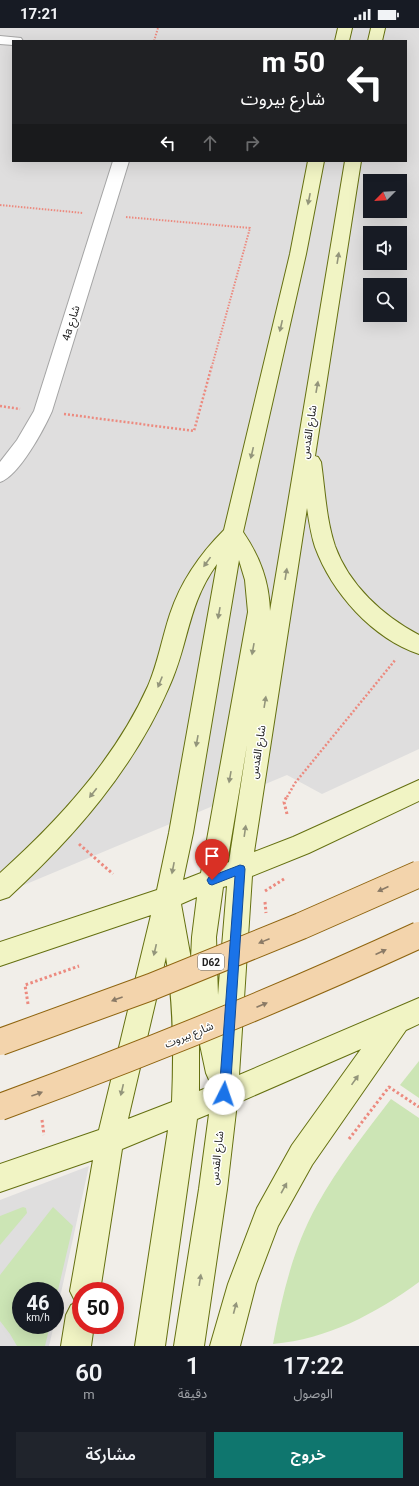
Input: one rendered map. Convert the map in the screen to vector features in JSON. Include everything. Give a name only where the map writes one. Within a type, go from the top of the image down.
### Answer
[{"type":"main road","points":[[342,40],[345,28]]},
{"type":"main road","points":[[375,40],[378,28]]},
{"type":"main road","points":[[86,1282],[110,1140],[181,833],[233,533],[298,254],[316,162]]},
{"type":"main road","name":"شارع القدس","points":[[189,1346],[215,1185],[224,1094],[240,869],[245,828],[353,162]]},
{"type":"main road","points":[[308,439],[320,525],[325,546],[336,570],[354,596],[381,621],[419,646]]},
{"type":"main road","points":[[0,889],[62,830],[115,764],[134,734],[161,680],[188,595],[207,562],[233,533]]},
{"type":"main road","points":[[224,1094],[214,1054],[207,1014],[204,975],[204,937],[212,880],[259,612],[259,595],[253,567],[243,547],[233,533]]},
{"type":"main road","points":[[0,954],[167,898],[301,845],[419,790]]},
{"type":"main road","name":"D62","points":[[0,1042],[151,987],[301,926],[419,874]]},
{"type":"main road","points":[[150,1346],[185,1110],[187,1058],[185,1009],[176,941],[167,898]]},
{"type":"main road","name":"شارع بيروت","points":[[0,1107],[170,1043],[288,994],[419,935]]},
{"type":"main road","points":[[0,1178],[110,1140],[224,1094],[408,1016]]},
{"type":"main road","points":[[225,1346],[242,1284],[267,1218],[302,1155],[408,1016]]},
{"type":"main road","points":[[76,1346],[78,1334]]},
{"type":"street","points":[[0,40],[12,41]]},
{"type":"street","name":"4a شارع","points":[[0,475],[16,458],[28,440],[43,411],[121,162]]},
{"type":"path","points":[[154,40],[158,28]]},
{"type":"path","points":[[0,406],[194,431],[250,228]]},
{"type":"path","points":[[287,814],[284,802],[295,783],[397,658]]},
{"type":"path","points":[[62,830],[113,874]]},
{"type":"path","points":[[345,1143],[389,1087],[419,1107]]},
{"type":"shaded area","points":[[0,28],[419,28],[419,749],[322,794],[287,775],[0,895]]},
{"type":"shaded area","points":[[89,1166],[63,1282],[12,1282],[12,1334],[52,1334],[49,1346],[0,1346],[0,1200]]},
{"type":"green space","points":[[419,1061],[419,1098],[400,1085]]},
{"type":"green space","points":[[391,1099],[419,1118],[419,1282],[368,1314],[332,1331],[313,1337],[273,1344],[289,1273],[301,1238],[309,1221],[325,1191],[343,1164]]},
{"type":"green space","points":[[23,1207],[26,1208],[27,1213],[0,1245],[0,1216]]},
{"type":"green space","points":[[53,1207],[73,1226],[60,1282],[12,1282],[12,1334],[48,1334],[45,1346],[17,1346],[0,1321],[0,1275]]},
{"type":"route","points":[[212,880],[240,869],[224,1094]]}]
